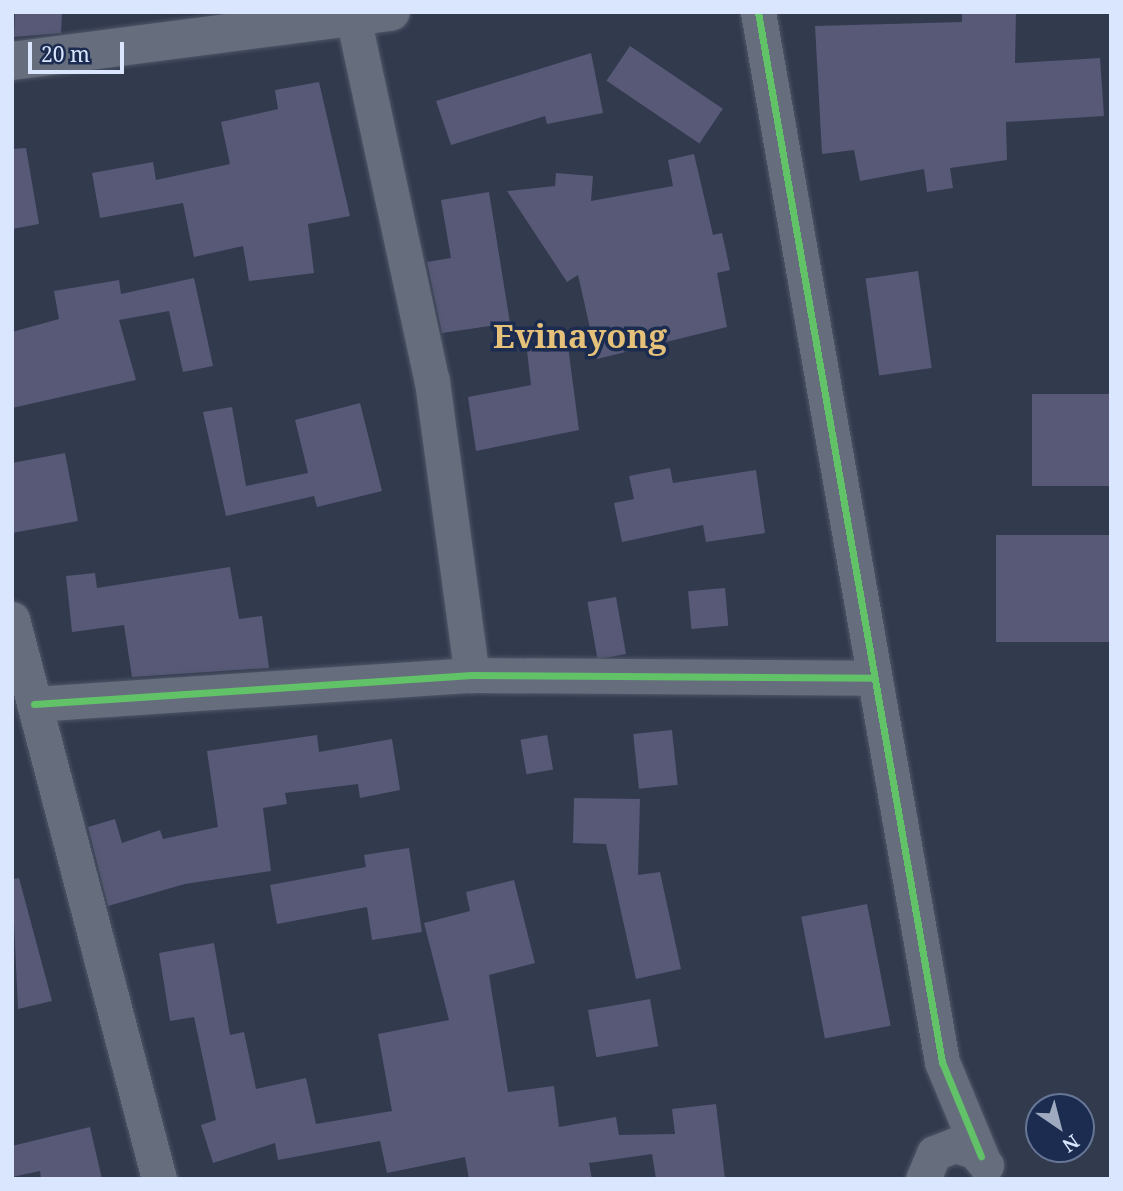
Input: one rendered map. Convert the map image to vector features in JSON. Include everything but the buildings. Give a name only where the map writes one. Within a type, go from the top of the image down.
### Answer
[{"type":"street","points":[[12,61],[391,12]]},
{"type":"street","points":[[758,12],[942,1062],[989,1169]]},
{"type":"street","points":[[353,17],[432,381],[472,675]]},
{"type":"street","points":[[12,618],[159,1179]]},
{"type":"street","points":[[34,704],[472,675],[873,678]]},
{"type":"street","points":[[924,1168],[942,1062]]},
{"type":"street","points":[[924,1168],[955,1145],[989,1169]]},
{"type":"cycle path","points":[[758,12],[942,1062],[981,1156]]},
{"type":"cycle path","points":[[34,704],[472,675],[873,678]]},
{"type":"district","name":"Evinayong","points":[[580,336]]}]
